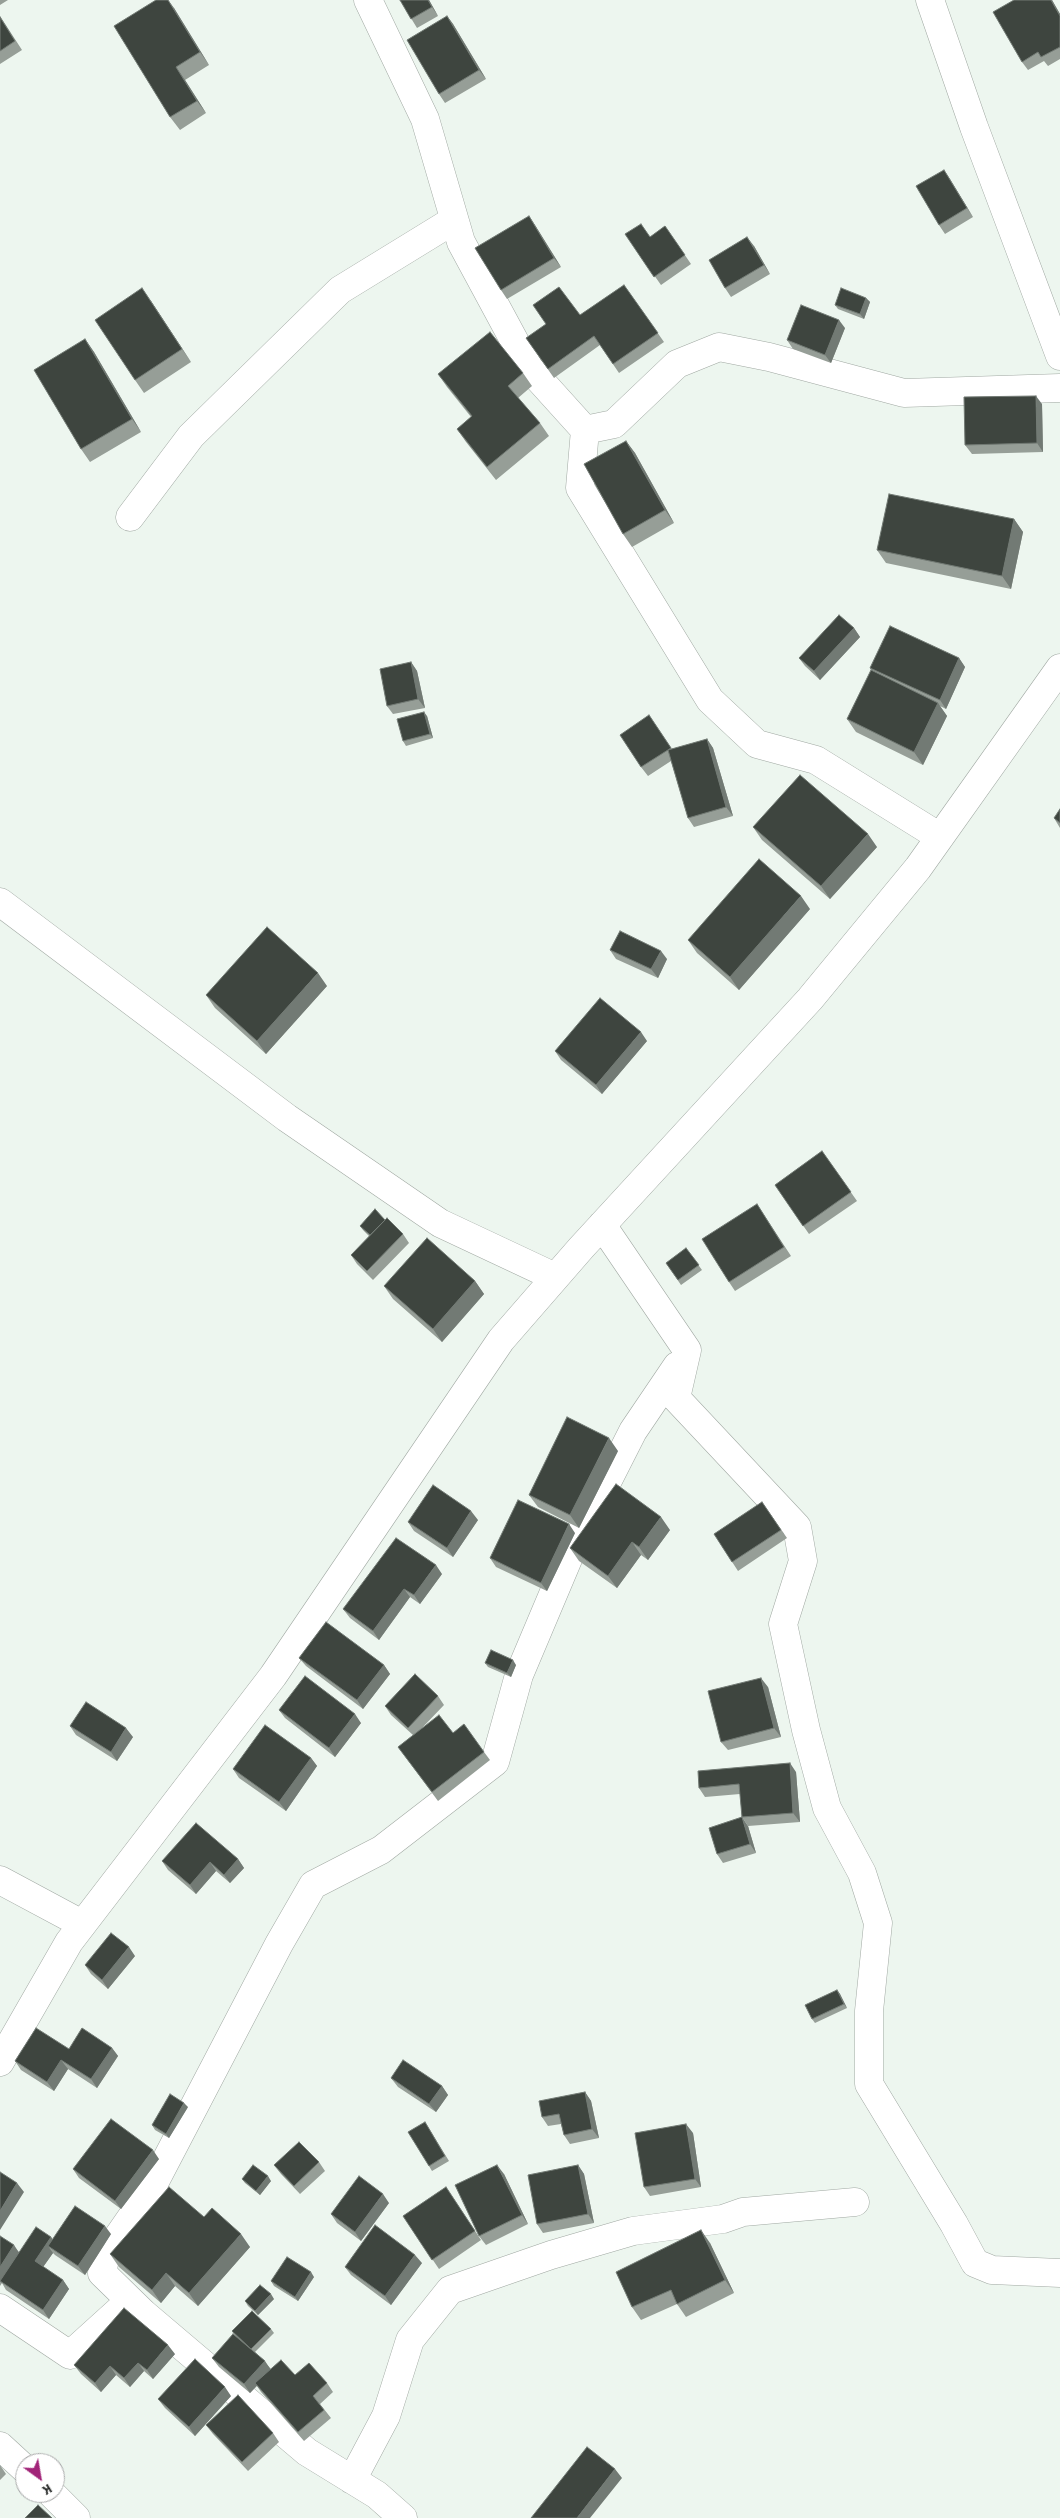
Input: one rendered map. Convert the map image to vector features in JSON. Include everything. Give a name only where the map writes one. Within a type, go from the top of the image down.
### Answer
[{"type":"street","points":[[368,0],[425,119],[461,242],[529,368],[585,430],[580,488],[710,700],[757,744],[816,760],[940,836]]},
{"type":"street","points":[[930,0],[974,127],[1060,356]]},
{"type":"street","points":[[130,517],[191,436],[340,290],[454,220]]},
{"type":"street","points":[[585,430],[614,424],[677,364],[719,347],[769,356],[904,394],[1060,388]]},
{"type":"street","points":[[0,2062],[69,1942],[273,1676],[501,1340],[602,1225],[810,999],[918,868],[1060,668]]},
{"type":"street","points":[[0,902],[287,1118],[440,1223],[555,1277]]},
{"type":"street","points":[[602,1225],[688,1350],[676,1398],[798,1527],[803,1561],[783,1624],[806,1730],[827,1808],[862,1873],[878,1923],[869,2011],[869,2084],[954,2224],[975,2263],[992,2270],[1060,2273]]},
{"type":"street","points":[[403,2518],[377,2495],[307,2452],[143,2313],[102,2273],[106,2254],[151,2189],[280,1944],[313,1886],[381,1850],[495,1762],[519,1675],[568,1559],[633,1432],[688,1350]]},
{"type":"street","points":[[0,1880],[82,1924]]},
{"type":"street","points":[[352,2480],[386,2416],[410,2340],[450,2290],[551,2254],[633,2230],[723,2219],[743,2212],[855,2202]]},
{"type":"street","points":[[0,2308],[70,2355],[123,2307],[143,2313]]},
{"type":"street","points":[[0,2446],[15,2460]]},
{"type":"street","points":[[61,2503],[76,2518]]},
{"type":"building","points":[[156,0],[168,0],[200,52],[176,67],[197,101],[170,117],[114,26]]},
{"type":"building","points":[[400,0],[428,0],[432,7],[411,19]]},
{"type":"building","points":[[1014,0],[1051,0],[1060,16],[1060,47],[1041,57],[1038,52],[1022,62],[993,12]]},
{"type":"building","points":[[447,16],[479,70],[439,94],[407,40]]},
{"type":"building","points":[[0,17],[15,41],[0,51]]},
{"type":"building","points":[[944,170],[967,208],[939,225],[916,186]]},
{"type":"building","points":[[529,216],[554,258],[501,290],[475,248]]},
{"type":"building","points":[[641,224],[650,237],[665,226],[685,255],[654,277],[625,234]]},
{"type":"building","points":[[747,237],[764,265],[725,288],[709,260]]},
{"type":"building","points":[[624,285],[658,333],[613,364],[594,336],[548,369],[526,338],[546,324],[533,305],[559,287],[580,315]]},
{"type":"building","points":[[142,288],[182,349],[135,380],[95,320]]},
{"type":"building","points":[[841,288],[866,298],[860,314],[835,305]]},
{"type":"building","points":[[801,305],[839,320],[825,355],[787,340]]},
{"type":"building","points":[[490,332],[523,373],[508,386],[540,423],[487,467],[457,429],[472,416],[438,374]]},
{"type":"building","points":[[85,339],[132,419],[81,449],[34,370]]},
{"type":"building","points":[[1036,396],[1037,443],[965,445],[964,397]]},
{"type":"building","points":[[626,441],[665,510],[623,534],[584,464]]},
{"type":"building","points":[[889,494],[1014,519],[1002,576],[877,550]]},
{"type":"building","points":[[839,615],[854,628],[814,671],[799,658]]},
{"type":"building","points":[[890,626],[959,658],[940,700],[870,668]]},
{"type":"building","points":[[411,662],[418,699],[387,706],[380,669]]},
{"type":"building","points":[[871,670],[938,703],[914,752],[847,719]]},
{"type":"building","points":[[424,712],[430,734],[403,741],[397,719]]},
{"type":"building","points":[[649,715],[671,748],[641,767],[620,735]]},
{"type":"building","points":[[707,739],[726,807],[688,818],[668,750]]},
{"type":"building","points":[[800,775],[868,834],[821,886],[753,827]]},
{"type":"building","points":[[1060,809],[1060,823],[1054,818]]},
{"type":"building","points":[[759,859],[801,896],[730,977],[688,940]]},
{"type":"building","points":[[267,927],[318,973],[257,1041],[206,995]]},
{"type":"building","points":[[620,931],[661,951],[651,969],[610,950]]},
{"type":"building","points":[[600,998],[641,1032],[596,1085],[555,1051]]},
{"type":"building","points":[[822,1151],[851,1192],[803,1226],[775,1185]]},
{"type":"building","points":[[757,1204],[784,1247],[729,1282],[702,1239]]},
{"type":"building","points":[[375,1209],[385,1220],[370,1235],[360,1226]]},
{"type":"building","points":[[387,1218],[403,1234],[367,1271],[351,1255]]},
{"type":"building","points":[[427,1238],[475,1281],[433,1329],[384,1286]]},
{"type":"building","points":[[686,1248],[699,1265],[678,1280],[666,1263]]},
{"type":"building","points":[[567,1417],[609,1438],[570,1515],[529,1495]]},
{"type":"building","points":[[616,1484],[661,1517],[639,1547],[632,1542],[608,1576],[570,1548]]},
{"type":"building","points":[[433,1485],[471,1511],[447,1548],[408,1522]]},
{"type":"building","points":[[518,1500],[569,1524],[541,1583],[490,1558]]},
{"type":"building","points":[[762,1502],[781,1530],[732,1562],[714,1534]]},
{"type":"building","points":[[396,1538],[436,1565],[414,1595],[404,1589],[373,1631],[343,1609]]},
{"type":"building","points":[[326,1622],[384,1665],[357,1700],[299,1658]]},
{"type":"building","points":[[491,1650],[513,1660],[507,1673],[485,1663]]},
{"type":"building","points":[[415,1674],[438,1696],[408,1728],[385,1706]]},
{"type":"building","points":[[305,1676],[355,1714],[329,1748],[279,1710]]},
{"type":"building","points":[[761,1678],[774,1728],[721,1742],[708,1691]]},
{"type":"building","points":[[86,1702],[126,1728],[111,1752],[70,1726]]},
{"type":"building","points":[[439,1715],[453,1733],[464,1724],[484,1752],[432,1792],[398,1747]]},
{"type":"building","points":[[265,1725],[311,1758],[279,1802],[233,1769]]},
{"type":"building","points":[[790,1763],[793,1813],[742,1817],[739,1784],[699,1788],[698,1771]]},
{"type":"building","points":[[742,1817],[750,1844],[717,1854],[709,1828]]},
{"type":"building","points":[[196,1823],[238,1859],[224,1875],[210,1862],[190,1885],[162,1861]]},
{"type":"building","points":[[111,1933],[129,1947],[102,1980],[85,1965]]},
{"type":"building","points":[[837,1990],[844,2004],[812,2019],[805,2005]]},
{"type":"building","points":[[36,2028],[69,2049],[82,2028],[112,2048],[91,2079],[61,2060],[47,2082],[15,2061]]},
{"type":"building","points":[[403,2060],[442,2086],[429,2104],[391,2078]]},
{"type":"building","points":[[585,2092],[592,2129],[564,2135],[559,2114],[542,2117],[539,2101]]},
{"type":"building","points":[[170,2094],[184,2103],[166,2134],[152,2125]]},
{"type":"building","points":[[111,2119],[153,2150],[115,2201],[73,2169]]},
{"type":"building","points":[[425,2122],[445,2156],[429,2166],[408,2132]]},
{"type":"building","points":[[686,2124],[695,2179],[644,2187],[635,2133]]},
{"type":"building","points":[[299,2142],[319,2162],[294,2186],[274,2165]]},
{"type":"building","points":[[253,2165],[268,2176],[256,2191],[242,2179]]},
{"type":"building","points":[[497,2165],[522,2215],[479,2236],[455,2185]]},
{"type":"building","points":[[578,2165],[588,2214],[537,2224],[528,2175]]},
{"type":"building","points":[[0,2172],[17,2183],[0,2211]]},
{"type":"building","points":[[359,2176],[383,2194],[355,2232],[331,2214]]},
{"type":"building","points":[[169,2187],[204,2217],[212,2208],[241,2234],[189,2293],[166,2273],[152,2290],[110,2254]]},
{"type":"building","points":[[446,2187],[475,2231],[432,2260],[403,2216]]},
{"type":"building","points":[[75,2206],[105,2226],[78,2266],[48,2246]]},
{"type":"building","points":[[375,2225],[415,2255],[385,2296],[345,2267]]},
{"type":"building","points":[[36,2227],[51,2237],[35,2261],[63,2280],[43,2310],[0,2281]]},
{"type":"building","points":[[701,2230],[725,2280],[677,2304],[671,2290],[632,2307],[616,2272]]},
{"type":"building","points":[[0,2236],[14,2245],[0,2267]]},
{"type":"building","points":[[287,2257],[311,2272],[295,2297],[271,2281]]},
{"type":"building","points":[[260,2285],[271,2294],[255,2311],[245,2301]]},
{"type":"building","points":[[124,2308],[168,2345],[147,2370],[138,2363],[124,2378],[110,2366],[95,2383],[74,2365]]},
{"type":"building","points":[[252,2311],[271,2329],[251,2349],[232,2331]]},
{"type":"building","points":[[233,2334],[265,2361],[244,2384],[212,2358]]},
{"type":"building","points":[[195,2359],[225,2387],[189,2427],[158,2399]]},
{"type":"building","points":[[281,2360],[295,2375],[309,2363],[327,2383],[313,2396],[324,2410],[298,2432],[255,2383]]},
{"type":"building","points":[[238,2395],[273,2433],[242,2462],[206,2425]]},
{"type":"building","points":[[587,2447],[615,2469],[577,2518],[531,2518]]},
{"type":"building","points":[[38,2505],[52,2518],[25,2518]]}]
